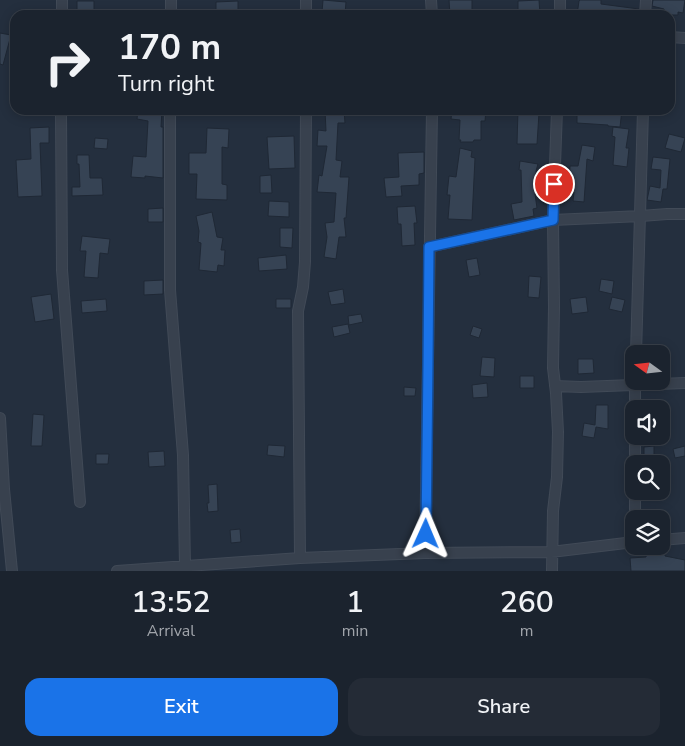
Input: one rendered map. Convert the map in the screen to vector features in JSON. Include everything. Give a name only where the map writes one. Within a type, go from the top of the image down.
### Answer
[{"type":"street","points":[[61,115],[62,270],[80,502]]},
{"type":"street","points":[[170,115],[170,290],[183,455],[185,566]]},
{"type":"street","points":[[300,558],[298,311],[305,262],[306,115]]},
{"type":"street","points":[[425,553],[432,115]]},
{"type":"street","points":[[552,571],[551,552],[557,476],[558,432],[553,368],[553,220],[557,115]]},
{"type":"street","points":[[636,345],[643,115]]},
{"type":"street","points":[[429,247],[553,220],[685,214]]},
{"type":"street","points":[[670,383],[685,383]]},
{"type":"street","points":[[555,386],[581,387],[625,384]]},
{"type":"street","points":[[0,418],[3,515],[12,571]]},
{"type":"street","points":[[670,539],[685,538]]},
{"type":"street","points":[[117,571],[300,558],[425,553],[551,552],[625,543]]},
{"type":"building","points":[[323,0],[346,2],[345,10],[322,10]]},
{"type":"building","points":[[449,0],[472,0],[472,10],[450,10]]},
{"type":"building","points":[[539,0],[540,10],[518,10],[518,1]]},
{"type":"building","points":[[601,0],[601,4],[639,9],[578,10],[579,1]]},
{"type":"building","points":[[653,0],[685,0],[683,13],[678,12],[678,15],[675,15],[675,10],[664,10],[652,6]]},
{"type":"building","points":[[77,1],[94,1],[94,10],[77,10]]},
{"type":"building","points":[[238,1],[238,10],[216,10],[216,2]]},
{"type":"building","points":[[0,33],[10,35],[10,39],[3,65],[0,64]]},
{"type":"building","points":[[137,115],[162,115],[163,178],[131,177],[133,156],[146,157],[148,121],[137,119]]},
{"type":"building","points":[[325,115],[344,115],[345,123],[338,123],[336,160],[342,161],[340,177],[349,177],[346,218],[344,218],[346,237],[339,237],[336,259],[324,257],[327,237],[325,223],[334,222],[336,193],[317,192],[319,175],[322,176],[327,146],[317,146],[318,130],[326,131]]},
{"type":"building","points":[[451,115],[486,115],[485,121],[481,121],[481,140],[460,142],[460,120],[451,119]]},
{"type":"building","points":[[518,115],[539,115],[537,144],[517,144]]},
{"type":"building","points":[[577,115],[621,115],[620,127],[577,123]]},
{"type":"building","points":[[49,127],[49,143],[40,143],[42,196],[18,197],[16,160],[31,159],[30,128]]},
{"type":"building","points":[[613,127],[629,129],[626,148],[629,148],[627,167],[613,165],[615,137],[612,136]]},
{"type":"building","points":[[207,128],[229,129],[228,148],[222,147],[222,184],[227,185],[227,200],[196,199],[197,174],[189,174],[189,153],[206,153]]},
{"type":"building","points":[[669,134],[685,138],[681,152],[665,148]]},
{"type":"building","points":[[294,136],[295,168],[269,169],[267,137]]},
{"type":"building","points":[[95,138],[108,139],[107,149],[94,148]]},
{"type":"building","points":[[582,145],[595,147],[593,161],[587,159],[584,202],[573,201],[572,182],[569,181],[570,166],[578,166]]},
{"type":"building","points":[[460,148],[472,151],[471,157],[475,158],[472,220],[448,219],[450,195],[447,195],[449,176],[456,177]]},
{"type":"building","points":[[424,152],[424,173],[419,174],[419,185],[401,186],[402,196],[386,197],[384,178],[399,177],[398,153]]},
{"type":"building","points":[[77,155],[89,155],[90,178],[102,178],[103,195],[72,196],[72,187],[80,187]]},
{"type":"building","points":[[653,157],[670,159],[667,189],[663,189],[661,202],[647,200],[650,186],[660,188],[661,170],[651,169]]},
{"type":"building","points":[[520,161],[538,164],[536,171],[537,193],[535,194],[537,208],[533,209],[534,216],[514,220],[511,204],[522,202]]},
{"type":"building","points":[[271,175],[272,193],[260,193],[260,176]]},
{"type":"building","points":[[269,201],[289,202],[289,217],[268,216]]},
{"type":"building","points":[[415,206],[417,223],[414,223],[415,245],[402,246],[401,224],[398,224],[397,207]]},
{"type":"building","points":[[163,208],[163,222],[148,222],[148,209]]},
{"type":"building","points":[[212,212],[217,237],[223,238],[221,250],[225,250],[224,266],[218,265],[217,272],[199,270],[201,243],[198,242],[199,231],[196,216]]},
{"type":"building","points":[[280,228],[293,228],[292,248],[280,247]]},
{"type":"building","points":[[82,236],[110,239],[108,254],[100,253],[98,278],[84,277],[86,251],[80,251]]},
{"type":"building","points":[[286,255],[287,269],[259,271],[258,258]]},
{"type":"building","points":[[477,258],[480,275],[469,277],[466,260]]},
{"type":"building","points":[[529,276],[541,277],[539,298],[528,297]]},
{"type":"building","points":[[601,279],[614,281],[612,294],[599,291]]},
{"type":"building","points":[[163,280],[163,294],[144,295],[144,281]]},
{"type":"building","points":[[343,289],[345,303],[331,305],[328,292]]},
{"type":"building","points":[[51,294],[54,319],[35,322],[31,297]]},
{"type":"building","points":[[586,297],[588,312],[572,314],[570,299]]},
{"type":"building","points":[[612,297],[625,300],[622,312],[609,309]]},
{"type":"building","points":[[106,299],[107,311],[82,313],[81,301]]},
{"type":"building","points":[[276,299],[291,299],[291,308],[276,308]]},
{"type":"building","points":[[361,314],[363,322],[349,325],[348,316]]},
{"type":"building","points":[[348,324],[350,333],[334,337],[332,327]]},
{"type":"building","points":[[473,326],[482,329],[479,338],[470,335]]},
{"type":"building","points":[[482,357],[495,358],[494,377],[480,376]]},
{"type":"building","points":[[578,359],[593,359],[594,373],[578,374]]},
{"type":"building","points":[[520,376],[534,376],[534,388],[520,388]]},
{"type":"building","points":[[487,383],[488,397],[473,398],[472,385]]},
{"type":"building","points":[[404,387],[416,388],[415,396],[404,396]]},
{"type":"building","points":[[596,405],[608,405],[608,429],[596,427],[594,438],[582,436],[584,423],[595,425]]},
{"type":"building","points":[[33,414],[44,415],[42,446],[31,446]]},
{"type":"building","points":[[268,445],[285,446],[284,457],[267,455]]},
{"type":"building","points":[[654,446],[654,455],[644,455],[644,447]]},
{"type":"building","points":[[685,446],[685,456],[675,458],[673,449]]},
{"type":"building","points":[[164,451],[165,466],[149,467],[148,452]]},
{"type":"building","points":[[96,454],[109,454],[108,464],[96,464]]},
{"type":"building","points":[[217,484],[218,511],[208,512],[208,485]]},
{"type":"building","points":[[240,529],[241,542],[231,543],[230,530]]},
{"type":"building","points":[[646,555],[665,555],[685,560],[685,571],[631,571],[630,558],[646,557]]},
{"type":"route","points":[[426,534],[429,247],[553,220],[554,184]]}]
